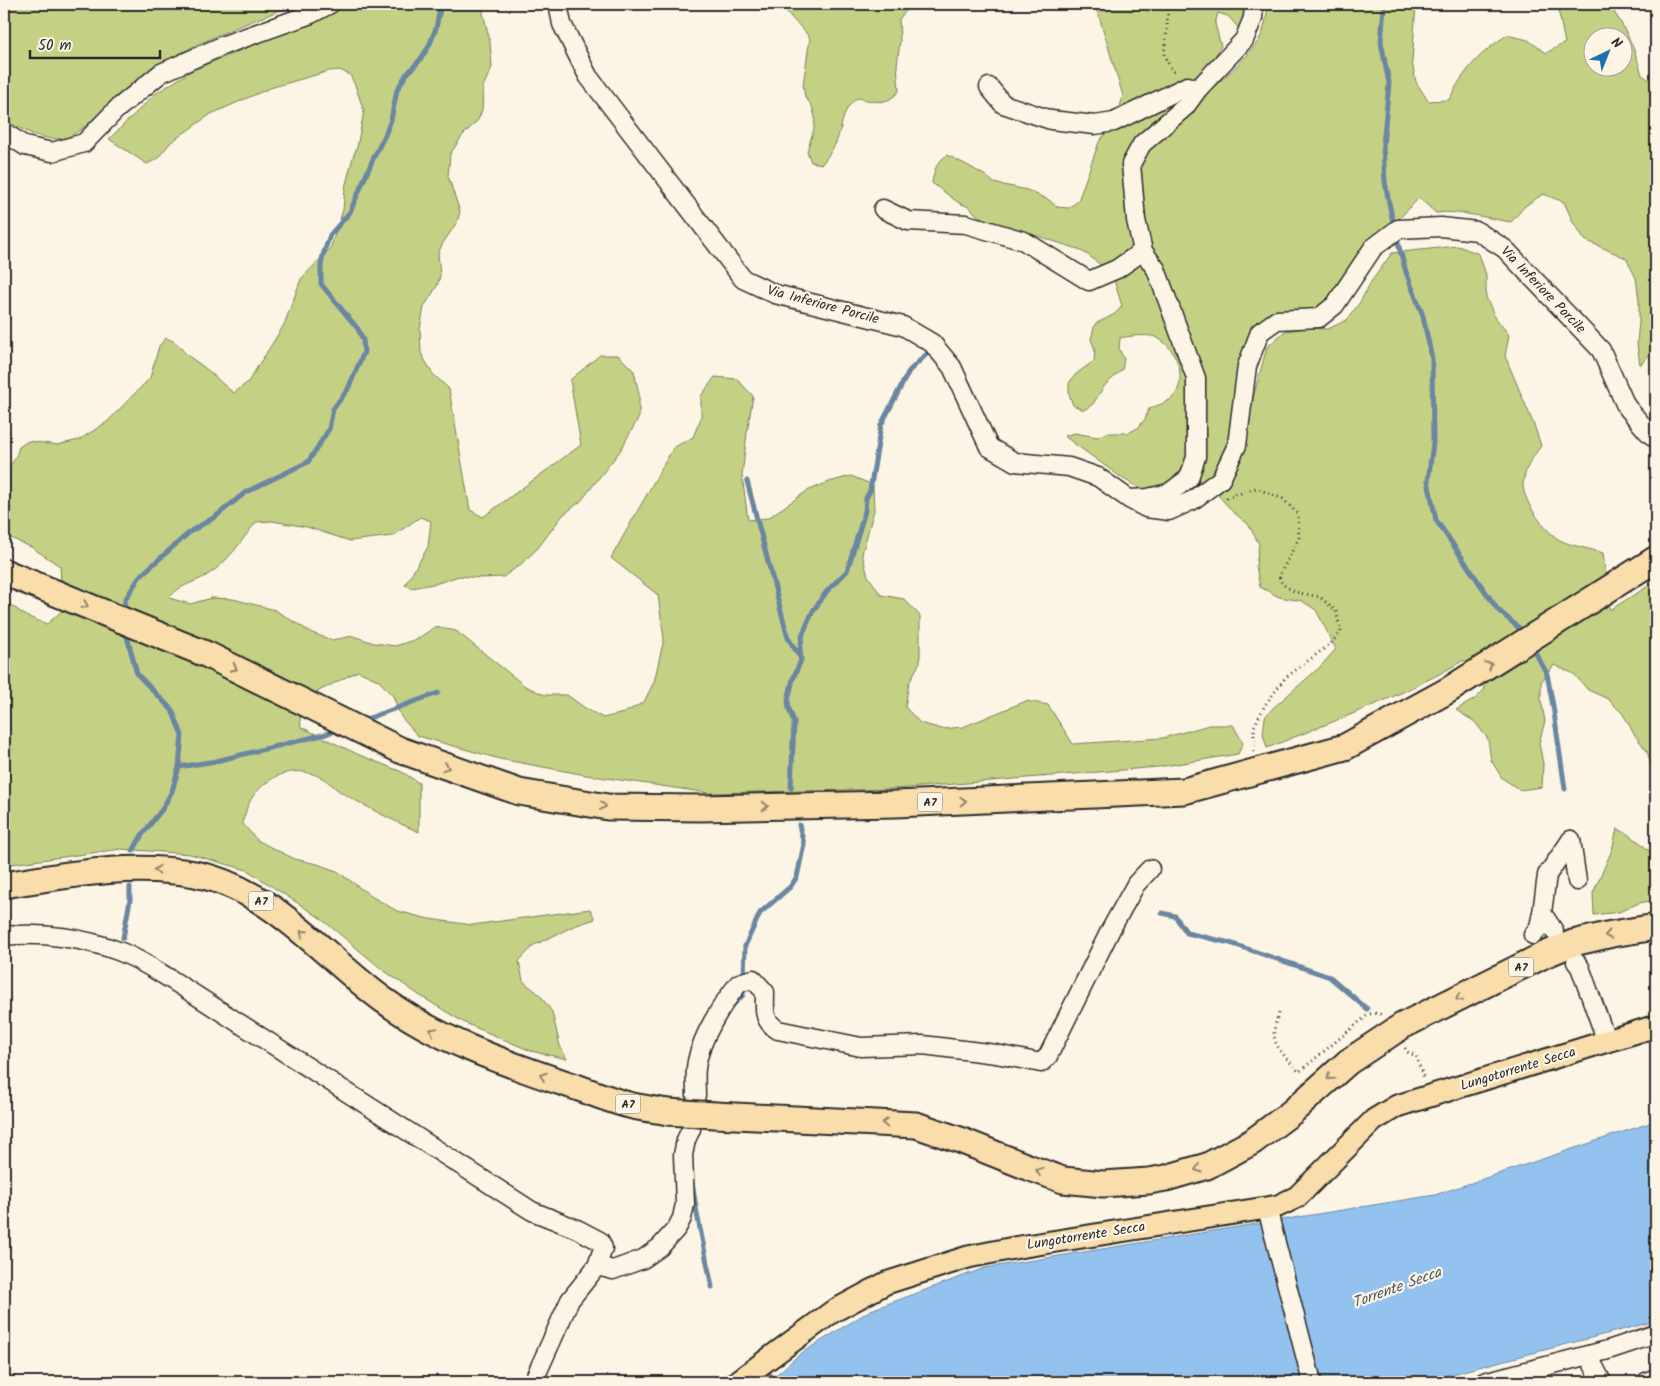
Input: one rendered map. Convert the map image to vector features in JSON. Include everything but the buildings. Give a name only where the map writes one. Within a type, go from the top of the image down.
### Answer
[{"type":"highway","name":"A7","points":[[4,572],[208,655],[400,750],[519,792],[608,807],[701,808],[896,804],[1184,790],[1345,747],[1448,690],[1647,565]]},
{"type":"highway","name":"A7","points":[[4,885],[76,874],[134,869],[196,874],[248,893],[267,905],[288,920],[354,977],[399,1010],[440,1034],[477,1051],[589,1091],[637,1107],[668,1112],[910,1125],[928,1128],[1063,1180],[1103,1184],[1149,1181],[1207,1166],[1252,1142],[1292,1112],[1348,1062],[1369,1046],[1402,1026],[1573,943],[1656,927]]},
{"type":"main road","name":"Lungotorrente Secca","points":[[737,1382],[832,1312],[886,1283],[968,1257],[1002,1250],[1270,1217],[1286,1203],[1297,1197],[1374,1120],[1397,1106],[1656,1026]]},
{"type":"street","points":[[4,132],[25,146],[52,152],[84,143],[116,109],[161,73],[224,45],[311,14],[330,4]]},
{"type":"street","name":"Via Inferiore Porcile","points":[[558,4],[562,24],[588,76],[743,279],[775,294],[903,326],[932,343],[952,367],[989,447],[1016,462],[1069,467],[1098,477],[1129,499],[1146,508],[1169,511],[1193,500],[1221,479],[1237,445],[1247,366],[1260,332],[1277,320],[1319,318],[1335,305],[1373,248],[1398,229],[1441,227],[1477,231],[1505,249],[1601,350],[1626,406],[1647,432],[1656,439]]},
{"type":"street","points":[[989,87],[1003,104],[1051,120],[1095,125],[1114,122],[1192,87],[1244,40],[1253,18],[1254,4]]},
{"type":"street","points":[[1129,499],[1148,498],[1169,493],[1189,478],[1196,458],[1196,378],[1156,269],[1143,251],[1136,220],[1131,164],[1142,144],[1185,107],[1192,87]]},
{"type":"street","points":[[883,209],[908,221],[966,224],[1024,241],[1089,280],[1117,269],[1143,251]]},
{"type":"street","points":[[1533,935],[1539,927],[1547,875],[1570,840],[1578,882]]},
{"type":"street","points":[[696,1096],[696,1067],[707,1034],[722,1006],[739,983],[753,980],[765,992],[766,1017],[770,1025],[778,1030],[861,1047],[923,1044],[996,1054],[1041,1064],[1048,1056],[1111,929],[1136,884],[1150,869]]},
{"type":"street","points":[[1542,913],[1554,931]]},
{"type":"street","points":[[4,936],[53,936],[93,943],[121,952],[143,963],[532,1212],[577,1229],[600,1241],[603,1248],[596,1266],[570,1300],[533,1382]]},
{"type":"street","points":[[1576,962],[1580,967],[1607,1042]]},
{"type":"street","points":[[596,1266],[613,1270],[643,1260],[660,1247],[677,1228],[682,1218],[685,1204],[683,1154],[691,1128]]},
{"type":"street","points":[[1270,1217],[1312,1382]]},
{"type":"street","points":[[1484,1382],[1588,1355],[1656,1334]]},
{"type":"street","points":[[1588,1355],[1602,1382]]},
{"type":"street","points":[[1646,1382],[1656,1378]]},
{"type":"path","points":[[1168,4],[1164,55],[1170,67],[1192,87]]},
{"type":"path","points":[[1222,500],[1256,488],[1283,499],[1298,514],[1299,538],[1279,576],[1282,584],[1295,592],[1320,597],[1336,611],[1341,632],[1329,645],[1285,678],[1265,705],[1254,727],[1254,752]]},
{"type":"path","points":[[1279,1013],[1274,1024],[1275,1044],[1299,1072],[1369,1014],[1378,1013],[1384,1016]]},
{"type":"path","points":[[1404,1046],[1407,1052],[1416,1056],[1430,1096]]},
{"type":"green space","points":[[4,4],[296,4],[232,29],[169,59],[132,85],[77,132],[68,137],[53,139],[23,130],[4,119]]},
{"type":"green space","points":[[353,4],[481,4],[490,42],[492,67],[483,87],[482,110],[478,120],[463,135],[450,154],[448,176],[460,212],[457,222],[438,253],[440,276],[437,286],[424,307],[420,329],[421,353],[432,373],[449,389],[470,510],[483,517],[581,445],[570,380],[600,355],[618,355],[634,371],[639,394],[639,417],[620,451],[581,501],[563,515],[537,549],[503,577],[459,576],[438,583],[412,588],[405,585],[428,547],[431,521],[420,517],[393,536],[350,541],[307,527],[272,521],[256,522],[223,563],[203,577],[178,589],[169,598],[190,604],[212,598],[233,599],[275,610],[312,633],[332,640],[353,636],[374,643],[395,646],[417,639],[435,627],[456,631],[525,686],[545,695],[567,695],[603,718],[624,713],[644,702],[654,682],[664,639],[658,595],[611,558],[673,448],[693,437],[701,418],[701,396],[715,377],[737,379],[753,396],[742,475],[748,520],[768,518],[807,491],[829,482],[851,476],[873,485],[874,510],[862,554],[868,576],[881,595],[904,599],[920,616],[920,662],[909,683],[905,707],[920,723],[942,729],[963,727],[1026,701],[1048,705],[1073,744],[1163,738],[1209,725],[1233,725],[1243,743],[1238,754],[1158,767],[895,789],[709,793],[586,775],[500,759],[418,736],[401,717],[393,696],[378,680],[358,671],[317,692],[299,704],[301,727],[357,754],[402,772],[419,783],[419,832],[353,799],[322,778],[301,772],[282,774],[264,785],[256,792],[247,806],[242,823],[257,840],[276,850],[295,859],[337,871],[371,896],[397,911],[429,919],[472,925],[590,909],[595,919],[574,926],[534,945],[519,961],[523,981],[540,995],[552,1012],[560,1046],[567,1059],[531,1051],[465,1023],[383,970],[319,917],[247,870],[190,854],[121,849],[4,865],[4,600],[26,616],[47,624],[63,610],[60,566],[31,547],[4,535],[4,470],[14,460],[19,447],[28,441],[57,445],[79,440],[107,422],[150,378],[159,346],[166,338],[176,343],[187,355],[234,393],[248,382],[284,325],[301,279],[330,249],[343,210],[345,188],[357,147],[364,111],[350,75],[340,70],[329,71],[270,88],[211,114],[171,142],[157,159],[147,164],[109,139],[155,94],[193,70]]},
{"type":"green space","points":[[788,4],[912,4],[899,19],[900,41],[897,65],[899,91],[885,101],[880,102],[857,98],[852,102],[844,116],[835,144],[822,164],[811,162],[807,151],[814,129],[815,117],[812,106],[805,97],[803,85],[810,38],[787,12]]},
{"type":"green space","points":[[1092,4],[1247,4],[1242,32],[1228,16],[1218,13],[1215,24],[1221,46],[1211,63],[1197,79],[1119,110],[1123,96],[1098,13]]},
{"type":"green space","points":[[1268,4],[1416,4],[1412,62],[1416,82],[1428,101],[1449,100],[1474,63],[1507,35],[1528,40],[1546,53],[1565,43],[1557,4],[1608,4],[1624,28],[1582,28],[1582,78],[1632,78],[1632,45],[1642,75],[1656,84],[1656,343],[1651,353],[1640,365],[1637,343],[1639,300],[1636,278],[1626,258],[1585,240],[1573,222],[1564,202],[1543,194],[1525,206],[1511,222],[1464,213],[1436,213],[1419,198],[1386,232],[1331,301],[1315,312],[1278,313],[1241,362],[1234,400],[1231,440],[1216,475],[1193,497],[1176,486],[1144,491],[1122,478],[1064,436],[1075,433],[1097,437],[1107,433],[1128,433],[1138,428],[1145,419],[1149,409],[1171,399],[1177,392],[1180,384],[1180,374],[1175,356],[1163,341],[1152,336],[1143,335],[1120,338],[1119,349],[1124,359],[1122,370],[1105,385],[1093,404],[1084,410],[1073,405],[1069,394],[1069,383],[1076,374],[1094,361],[1095,350],[1091,339],[1095,324],[1115,314],[1122,306],[1114,280],[1106,269],[1078,249],[987,220],[977,215],[969,207],[959,203],[932,183],[936,167],[947,155],[986,176],[994,183],[1027,190],[1049,200],[1057,207],[1069,208],[1078,201],[1099,142],[1105,134],[1180,99],[1199,99],[1232,71],[1254,47],[1260,38],[1266,21]]},
{"type":"green space","points":[[1458,246],[1479,254],[1486,275],[1486,297],[1495,317],[1509,335],[1505,356],[1541,446],[1529,464],[1523,485],[1531,508],[1543,525],[1556,538],[1603,553],[1610,610],[1656,581],[1656,783],[1647,751],[1634,734],[1623,714],[1608,699],[1588,690],[1574,674],[1554,665],[1541,682],[1541,700],[1545,721],[1539,743],[1543,764],[1542,787],[1520,790],[1502,778],[1491,760],[1488,739],[1475,722],[1456,710],[1475,699],[1485,689],[1464,660],[1417,686],[1267,748],[1263,734],[1265,717],[1320,667],[1336,649],[1316,610],[1302,601],[1279,597],[1260,587],[1256,566],[1259,544],[1248,524],[1232,511],[1218,495],[1241,461],[1254,394],[1267,347],[1285,331],[1307,328],[1328,329],[1347,320],[1392,253]]},
{"type":"green space","points":[[1617,829],[1639,842],[1656,861],[1656,900],[1639,903],[1619,912],[1594,915],[1593,893],[1612,850]]},
{"type":"water","name":"Torrente Secca","points":[[1656,1121],[1656,1321],[1421,1382],[768,1382],[800,1354],[871,1310],[985,1268],[1435,1195]]},
{"type":"waterway","points":[[123,614],[125,600],[140,576],[191,531],[215,517],[246,492],[308,462],[329,429],[333,409],[348,389],[364,352],[363,340],[358,329],[321,284],[323,255],[330,235],[350,212],[385,135],[391,120],[397,90],[406,75],[420,60],[429,46],[436,28],[441,4]]},
{"type":"waterway","points":[[1385,4],[1381,42],[1389,83],[1383,146],[1385,182],[1394,228]]},
{"type":"waterway","points":[[1396,236],[1406,272],[1423,316],[1432,359],[1433,443],[1428,481],[1436,520],[1498,610],[1526,634]]},
{"type":"waterway","points":[[791,788],[794,722],[788,700],[793,679],[801,660],[800,649],[803,633],[813,611],[827,591],[847,571],[865,511],[866,498],[870,491],[881,425],[909,371],[932,349]]},
{"type":"waterway","points":[[747,481],[788,638],[800,657]]},
{"type":"waterway","points":[[125,629],[137,674],[172,710],[182,735],[179,767],[172,791],[163,808],[142,835],[133,851]]},
{"type":"waterway","points":[[1532,646],[1547,674],[1565,789]]},
{"type":"waterway","points":[[361,721],[438,693]]},
{"type":"waterway","points":[[179,767],[216,761],[326,734],[339,729]]},
{"type":"waterway","points":[[744,978],[745,946],[760,913],[790,887],[797,877],[804,844],[799,825]]},
{"type":"waterway","points":[[123,938],[130,900],[130,887]]},
{"type":"waterway","points":[[1162,913],[1175,916],[1187,933],[1230,943],[1330,977],[1367,1009]]},
{"type":"waterway","points":[[732,1006],[743,995],[743,987]]},
{"type":"waterway","points":[[692,1183],[712,1287]]},
{"type":"waterway","points":[[770,1375],[776,1382]]}]
